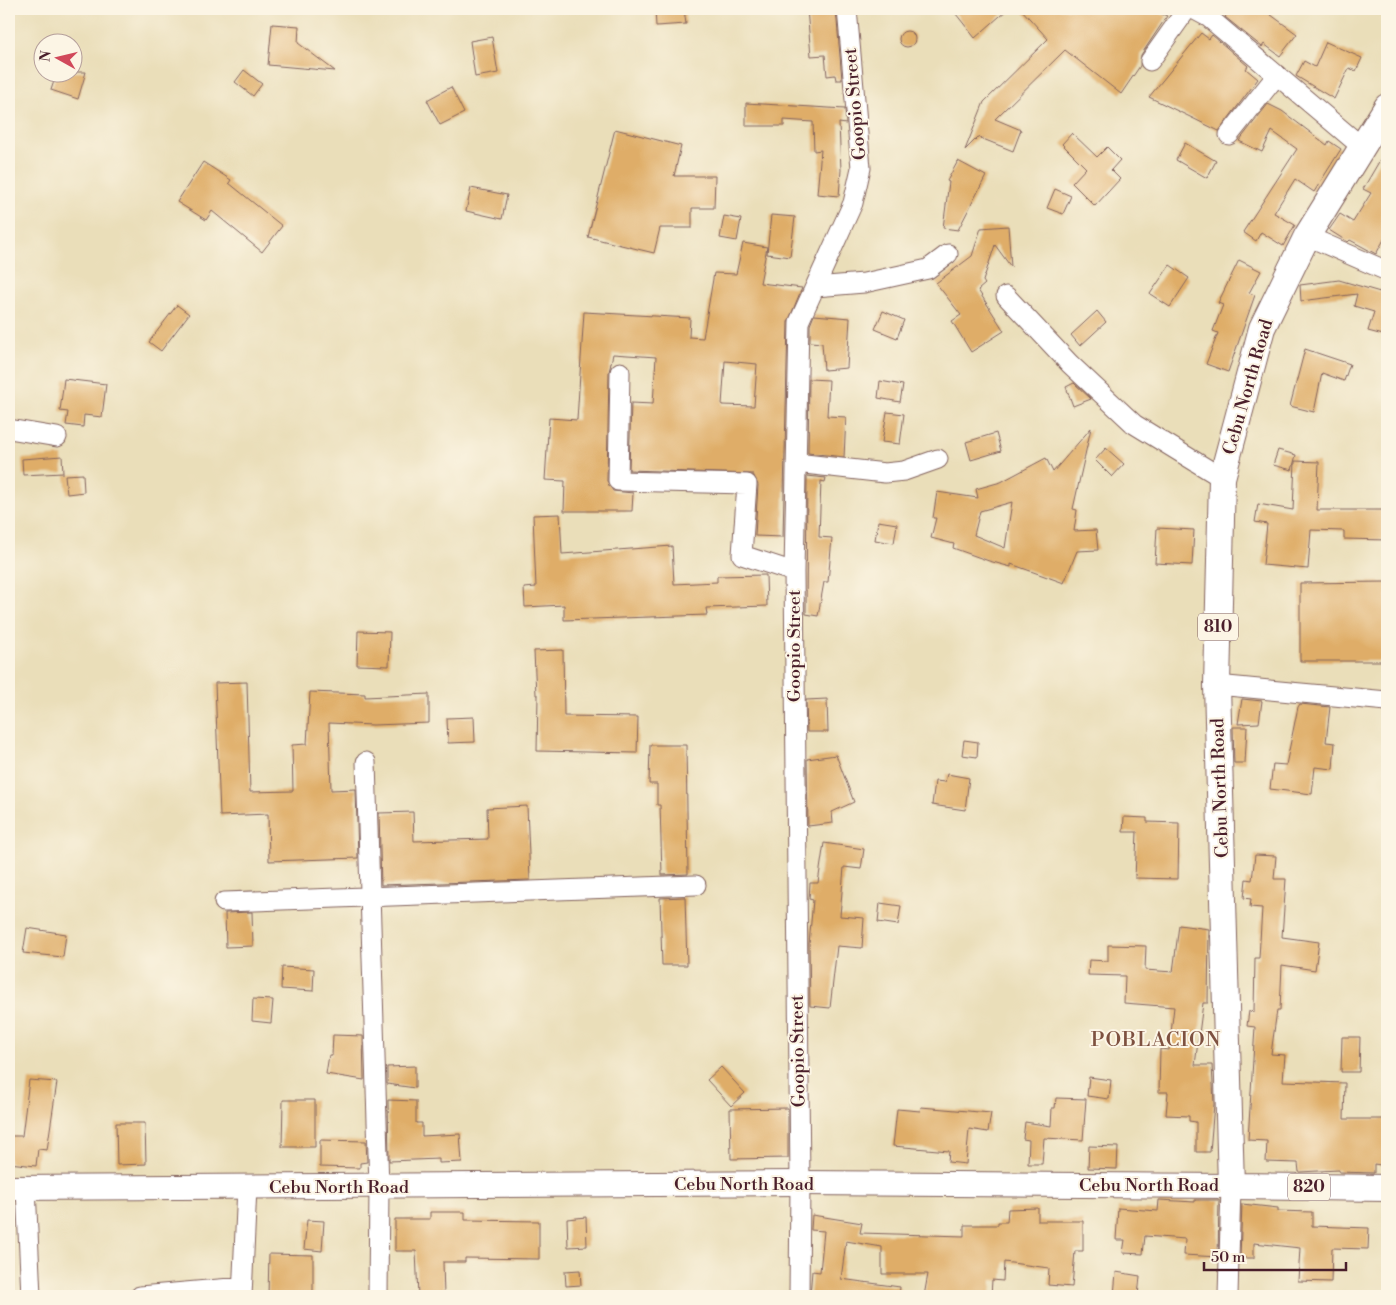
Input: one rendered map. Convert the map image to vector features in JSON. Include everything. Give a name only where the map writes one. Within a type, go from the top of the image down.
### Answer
[{"type":"highway","name":"Cebu North Road","points":[[1231,1186],[1217,685],[1222,478],[1262,328],[1307,236],[1387,107]]},
{"type":"highway","name":"820","points":[[1231,1186],[1387,1188]]},
{"type":"main road","name":"Cebu North Road","points":[[18,1188],[800,1183],[1231,1186]]},
{"type":"street","name":"Goopio Street","points":[[799,1296],[800,1183],[794,572],[799,322],[853,204],[860,168],[847,9]]},
{"type":"street","points":[[1150,61],[1187,9]]},
{"type":"street","points":[[1193,9],[1208,17],[1362,148]]},
{"type":"street","points":[[1229,135],[1277,75]]},
{"type":"street","points":[[1307,236],[1387,271]]},
{"type":"street","points":[[815,288],[864,282],[928,269],[948,254]]},
{"type":"street","points":[[1006,296],[1070,364],[1134,424],[1222,478]]},
{"type":"street","points":[[620,372],[618,481],[748,484],[742,556],[794,572]]},
{"type":"street","points":[[9,429],[58,437]]},
{"type":"street","points":[[796,462],[885,473],[904,471],[938,459]]},
{"type":"street","points":[[1217,685],[1387,701]]},
{"type":"street","points":[[366,762],[379,1187],[378,1296]]},
{"type":"street","points":[[224,902],[696,885]]},
{"type":"street","points":[[1228,1296],[1231,1186]]},
{"type":"street","points":[[140,1296],[242,1292],[247,1187]]},
{"type":"street","points":[[18,1188],[31,1296]]},
{"type":"building","points":[[655,9],[684,9],[686,24],[656,26]]},
{"type":"building","points":[[807,9],[836,9],[842,80],[836,80],[835,75],[827,76],[825,55],[811,56]]},
{"type":"building","points":[[952,9],[1008,9],[975,38]]},
{"type":"building","points":[[1021,9],[1149,9],[1167,16],[1141,55],[1140,66],[1121,94],[1065,50],[995,119],[1021,130],[1013,151],[978,137],[965,150],[984,102],[1048,39]]},
{"type":"building","points":[[1231,9],[1263,9],[1297,34],[1280,56],[1264,44],[1262,47],[1225,17]]},
{"type":"building","points":[[272,24],[299,26],[298,43],[335,71],[268,65]]},
{"type":"building","points":[[904,31],[910,31],[915,36],[913,45],[904,47],[899,42],[899,36]]},
{"type":"building","points":[[1201,33],[1209,39],[1212,35],[1248,66],[1246,69],[1258,79],[1219,131],[1149,97]]},
{"type":"building","points":[[492,37],[498,73],[475,77],[470,41]]},
{"type":"building","points":[[1326,42],[1362,58],[1356,71],[1349,68],[1334,99],[1296,76],[1304,61],[1315,67]]},
{"type":"building","points":[[244,70],[262,84],[253,96],[235,82]]},
{"type":"building","points":[[82,72],[86,72],[78,99],[51,90],[54,82],[82,82]]},
{"type":"building","points":[[451,87],[464,113],[440,125],[427,100]]},
{"type":"building","points":[[746,103],[845,109],[846,124],[839,123],[841,170],[839,196],[817,194],[821,150],[814,151],[813,122],[784,120],[784,126],[746,126]]},
{"type":"building","points":[[1268,104],[1282,111],[1327,145],[1329,141],[1341,149],[1314,192],[1295,179],[1274,213],[1295,225],[1283,246],[1261,232],[1256,241],[1243,232],[1297,149],[1272,131],[1262,152],[1239,141]]},
{"type":"building","points":[[615,129],[681,146],[674,176],[715,176],[714,208],[692,208],[692,228],[660,228],[654,253],[588,237]]},
{"type":"building","points":[[1072,133],[1097,157],[1107,147],[1120,160],[1111,170],[1120,179],[1095,206],[1072,183],[1086,168],[1062,144]]},
{"type":"building","points":[[1185,143],[1216,161],[1207,178],[1176,160]]},
{"type":"building","points":[[1387,148],[1387,234],[1376,254],[1350,240],[1348,242],[1329,230],[1340,214],[1353,222],[1371,193],[1363,189]]},
{"type":"building","points":[[958,161],[986,176],[958,230],[943,228],[949,182],[947,181]]},
{"type":"building","points":[[203,162],[231,180],[229,183],[282,226],[262,252],[212,211],[206,220],[177,202]]},
{"type":"building","points":[[471,188],[507,195],[502,219],[466,211]]},
{"type":"building","points":[[1055,189],[1071,196],[1063,214],[1047,208]]},
{"type":"building","points":[[771,215],[795,217],[790,257],[767,254]]},
{"type":"building","points":[[724,216],[741,219],[737,241],[720,238]]},
{"type":"building","points":[[1008,226],[1011,267],[995,245],[983,281],[985,284],[978,290],[1004,331],[971,352],[952,321],[961,315],[936,283],[972,256],[981,228]]},
{"type":"building","points":[[743,243],[767,247],[760,283],[802,288],[788,322],[783,537],[755,536],[758,485],[753,474],[629,470],[631,403],[653,404],[656,357],[613,354],[609,372],[607,481],[613,491],[633,493],[632,511],[564,511],[565,481],[545,480],[549,418],[577,420],[584,312],[690,318],[689,337],[703,338],[714,273],[736,274]],"holes":[[[725,361],[757,364],[754,406],[722,405]]]},
{"type":"building","points":[[1239,260],[1261,271],[1249,293],[1255,295],[1228,372],[1206,364],[1218,333],[1213,331],[1223,305],[1218,303]]},
{"type":"building","points":[[1170,265],[1189,278],[1170,307],[1150,294]]},
{"type":"building","points":[[1339,280],[1380,292],[1383,281],[1387,282],[1387,336],[1368,331],[1374,312],[1354,306],[1357,294],[1301,301],[1300,285]]},
{"type":"building","points":[[177,305],[189,314],[161,351],[149,342]]},
{"type":"building","points":[[883,311],[904,320],[897,338],[875,329]]},
{"type":"building","points":[[1097,311],[1106,322],[1080,346],[1071,335]]},
{"type":"building","points":[[814,315],[850,318],[847,368],[824,370],[822,343],[810,342],[810,325]]},
{"type":"building","points":[[1305,349],[1350,364],[1344,381],[1322,373],[1314,412],[1290,406]]},
{"type":"building","points":[[64,379],[106,384],[102,417],[84,415],[83,427],[66,425],[68,412],[60,411]]},
{"type":"building","points":[[809,379],[829,380],[827,416],[846,417],[844,457],[808,453]]},
{"type":"building","points":[[880,381],[903,385],[900,402],[878,398]]},
{"type":"building","points":[[1074,383],[1091,399],[1073,406],[1066,387]]},
{"type":"building","points":[[887,412],[904,414],[900,444],[882,442]]},
{"type":"building","points":[[1091,428],[1073,509],[1077,510],[1074,531],[1096,530],[1098,550],[1077,551],[1064,583],[1011,564],[1011,567],[989,561],[953,548],[954,544],[931,538],[936,518],[933,518],[937,492],[978,498],[976,489],[1001,482],[1046,458],[1053,472]],"holes":[[[1012,502],[1005,548],[974,535],[980,511]]]},
{"type":"building","points":[[996,433],[1001,451],[971,460],[966,442]]},
{"type":"building","points":[[1106,448],[1124,464],[1112,477],[1095,460]]},
{"type":"building","points":[[1278,450],[1296,455],[1292,470],[1273,465]]},
{"type":"building","points":[[62,456],[63,473],[23,475],[22,459]]},
{"type":"building","points":[[1295,461],[1319,462],[1317,510],[1387,510],[1387,540],[1344,539],[1344,531],[1311,530],[1308,569],[1263,565],[1267,524],[1255,522],[1258,504],[1293,510]]},
{"type":"building","points":[[83,474],[84,492],[67,494],[65,475]]},
{"type":"building","points":[[807,476],[826,478],[825,482],[821,481],[819,537],[832,538],[828,582],[824,582],[818,616],[806,614]]},
{"type":"building","points":[[560,514],[562,554],[672,546],[674,584],[717,582],[717,576],[766,575],[767,606],[706,608],[707,615],[564,620],[564,605],[525,607],[524,588],[536,587],[533,515]]},
{"type":"building","points":[[878,521],[897,524],[894,543],[875,540]]},
{"type":"building","points":[[1157,528],[1194,530],[1192,565],[1155,563]]},
{"type":"building","points":[[1387,582],[1387,661],[1300,661],[1300,583]]},
{"type":"building","points":[[358,631],[390,632],[389,666],[357,665]]},
{"type":"building","points":[[563,650],[564,716],[638,717],[637,753],[537,751],[538,695],[536,695],[534,651]]},
{"type":"building","points":[[247,682],[250,792],[293,791],[292,745],[307,744],[310,692],[365,694],[365,697],[429,694],[429,723],[373,725],[329,723],[331,790],[356,789],[358,858],[269,861],[268,814],[220,816],[215,683]]},
{"type":"building","points":[[827,699],[828,732],[807,732],[806,700]]},
{"type":"building","points":[[1242,699],[1262,701],[1259,723],[1238,724]]},
{"type":"building","points":[[1300,704],[1330,707],[1326,742],[1335,743],[1333,769],[1315,767],[1312,794],[1270,789],[1273,764],[1286,765]]},
{"type":"building","points":[[474,717],[475,742],[448,743],[447,718]]},
{"type":"building","points":[[1233,727],[1247,727],[1245,763],[1234,763]]},
{"type":"building","points":[[964,740],[978,742],[977,757],[962,755]]},
{"type":"building","points":[[650,745],[686,745],[688,874],[662,875],[660,805],[657,805],[657,784],[649,784]]},
{"type":"building","points":[[836,755],[854,802],[832,812],[833,823],[808,826],[807,759]]},
{"type":"building","points":[[947,774],[969,778],[965,810],[932,805],[935,781],[945,782]]},
{"type":"building","points":[[527,806],[530,880],[381,885],[379,813],[413,812],[414,841],[488,839],[487,808]]},
{"type":"building","points":[[1124,817],[1147,818],[1147,822],[1179,823],[1178,879],[1135,878],[1137,832],[1123,832]]},
{"type":"building","points":[[824,843],[864,849],[861,869],[844,867],[840,916],[864,918],[862,948],[837,946],[830,1008],[810,1006],[809,944],[813,900],[809,899],[810,883],[818,883]]},
{"type":"building","points":[[1255,855],[1276,856],[1274,879],[1286,879],[1282,937],[1319,942],[1315,970],[1282,965],[1280,1010],[1277,1010],[1271,1054],[1285,1055],[1283,1081],[1345,1083],[1344,1119],[1387,1119],[1387,1166],[1374,1164],[1374,1173],[1339,1172],[1339,1170],[1299,1172],[1298,1163],[1266,1162],[1267,1141],[1248,1140],[1255,1027],[1247,1026],[1249,1011],[1254,1012],[1255,958],[1259,958],[1262,908],[1250,907],[1251,899],[1244,898],[1246,879],[1252,880]]},
{"type":"building","points":[[685,897],[687,965],[662,965],[660,898]]},
{"type":"building","points":[[880,903],[901,906],[898,925],[878,922]]},
{"type":"building","points":[[252,912],[253,946],[226,947],[225,913]]},
{"type":"building","points":[[1179,925],[1209,929],[1208,1003],[1203,1003],[1195,1065],[1212,1065],[1214,1104],[1210,1152],[1196,1152],[1196,1122],[1189,1121],[1189,1116],[1166,1115],[1168,1092],[1159,1092],[1160,1049],[1169,1050],[1174,1007],[1124,1003],[1125,976],[1088,975],[1089,960],[1108,961],[1108,945],[1146,946],[1145,970],[1173,972]]},
{"type":"building","points":[[27,928],[66,934],[63,957],[23,953]]},
{"type":"building","points":[[282,967],[314,969],[313,991],[281,989]]},
{"type":"building","points":[[253,999],[273,1000],[271,1023],[252,1021]]},
{"type":"building","points":[[333,1035],[363,1036],[364,1080],[326,1074],[329,1055],[332,1055]]},
{"type":"building","points":[[1342,1037],[1360,1037],[1359,1072],[1341,1072]]},
{"type":"building","points":[[415,1066],[415,1088],[387,1084],[387,1067]]},
{"type":"building","points":[[721,1067],[745,1093],[731,1106],[707,1080]]},
{"type":"building","points":[[1089,1077],[1111,1080],[1109,1099],[1087,1096]]},
{"type":"building","points":[[29,1080],[57,1082],[47,1150],[38,1149],[36,1166],[9,1163],[9,1136],[22,1136]]},
{"type":"building","points":[[1056,1098],[1086,1099],[1083,1140],[1044,1138],[1042,1164],[1028,1164],[1029,1140],[1023,1139],[1025,1122],[1051,1126],[1052,1108],[1055,1108]]},
{"type":"building","points":[[283,1100],[315,1100],[315,1147],[282,1147]]},
{"type":"building","points":[[388,1100],[416,1101],[416,1123],[422,1123],[422,1136],[460,1134],[462,1162],[439,1163],[439,1159],[389,1161]]},
{"type":"building","points":[[921,1107],[991,1113],[988,1132],[969,1129],[966,1164],[948,1162],[949,1151],[893,1146],[897,1109],[920,1111]]},
{"type":"building","points":[[788,1108],[788,1158],[731,1159],[730,1109]]},
{"type":"building","points":[[116,1123],[145,1123],[146,1164],[117,1165]]},
{"type":"building","points":[[320,1140],[366,1141],[367,1162],[360,1163],[360,1168],[320,1167]]},
{"type":"building","points":[[1089,1146],[1118,1147],[1117,1169],[1088,1168]]},
{"type":"building","points":[[1159,1200],[1195,1202],[1195,1200],[1219,1200],[1218,1257],[1184,1255],[1185,1239],[1145,1236],[1143,1254],[1123,1253],[1125,1240],[1116,1240],[1118,1208],[1158,1211]]},
{"type":"building","points":[[1242,1204],[1278,1208],[1278,1211],[1312,1212],[1312,1226],[1369,1228],[1368,1249],[1332,1248],[1331,1282],[1298,1281],[1300,1248],[1254,1243],[1254,1258],[1240,1258]]},
{"type":"building","points":[[1038,1208],[1038,1221],[1083,1221],[1083,1251],[1075,1251],[1072,1287],[1048,1285],[1049,1268],[1004,1262],[1003,1281],[992,1280],[991,1296],[924,1296],[928,1274],[882,1274],[882,1247],[846,1241],[841,1279],[900,1287],[899,1296],[810,1296],[812,1271],[820,1272],[824,1231],[811,1230],[812,1215],[862,1223],[860,1233],[964,1236],[964,1225],[998,1225],[998,1222],[1007,1222],[1008,1209]]},
{"type":"building","points":[[430,1212],[465,1212],[465,1220],[539,1221],[539,1259],[465,1258],[465,1262],[443,1262],[444,1296],[418,1296],[416,1251],[395,1251],[395,1219],[430,1219]]},
{"type":"building","points":[[586,1217],[587,1246],[568,1247],[567,1219]]},
{"type":"building","points":[[307,1220],[324,1221],[322,1251],[304,1249]]},
{"type":"building","points":[[269,1254],[313,1255],[313,1296],[268,1296]]},
{"type":"building","points":[[580,1270],[581,1285],[566,1286],[565,1271]]},
{"type":"building","points":[[1116,1272],[1140,1276],[1138,1296],[1114,1296]]},
{"type":"district","name":"POBLACION","points":[[1156,1040]]}]
